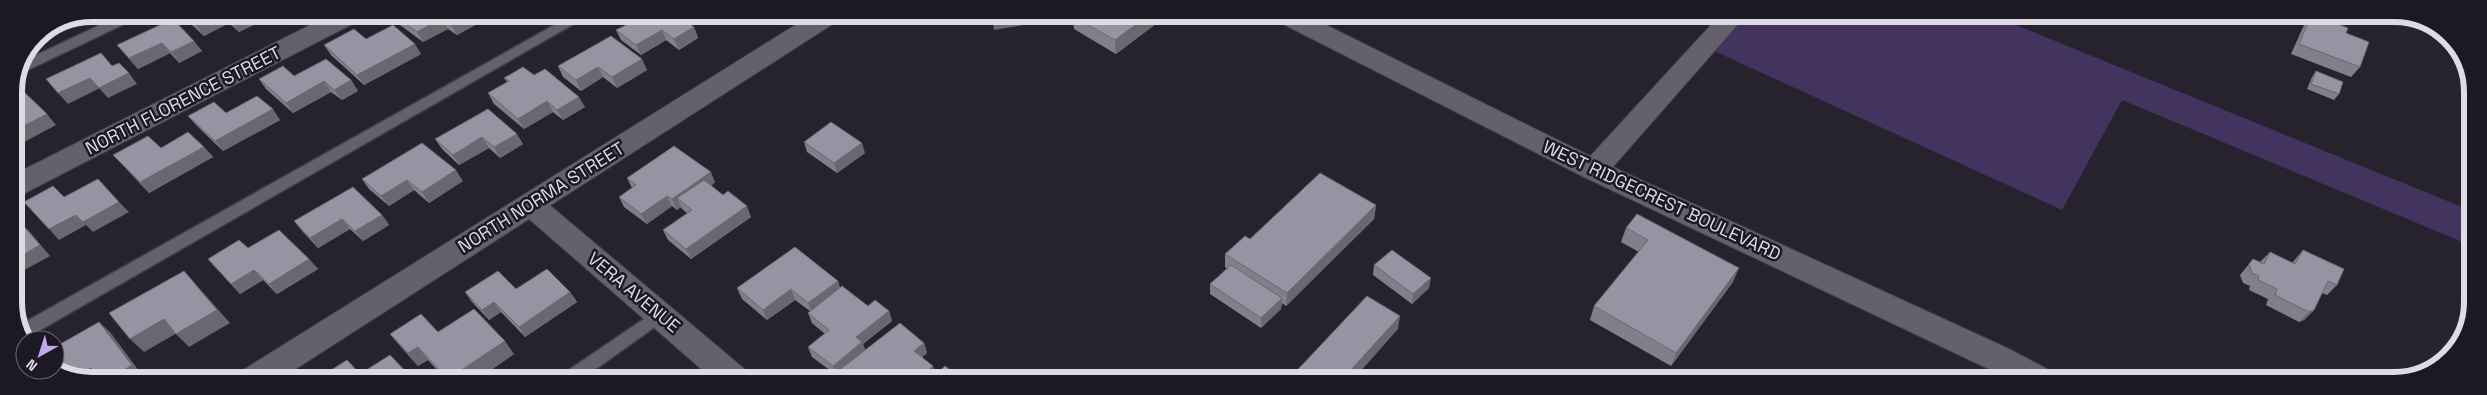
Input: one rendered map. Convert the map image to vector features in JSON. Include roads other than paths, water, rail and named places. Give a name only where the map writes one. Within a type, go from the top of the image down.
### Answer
[{"type":"main road","name":"NORTH FLORENCE STREET","points":[[22,182],[335,22]]},
{"type":"main road","name":"NORTH NORMA STREET","points":[[265,372],[816,22]]},
{"type":"main road","name":"WEST RIDGECREST BOULEVARD","points":[[1300,22],[1594,170],[2024,372]]},
{"type":"main road","points":[[1594,170],[1728,22]]},
{"type":"main road","name":"VERA AVENUE","points":[[530,204],[727,372]]},
{"type":"lane","points":[[29,64],[117,22]]},
{"type":"lane","points":[[28,329],[570,22]]},
{"type":"lane","points":[[579,372],[660,314]]}]
